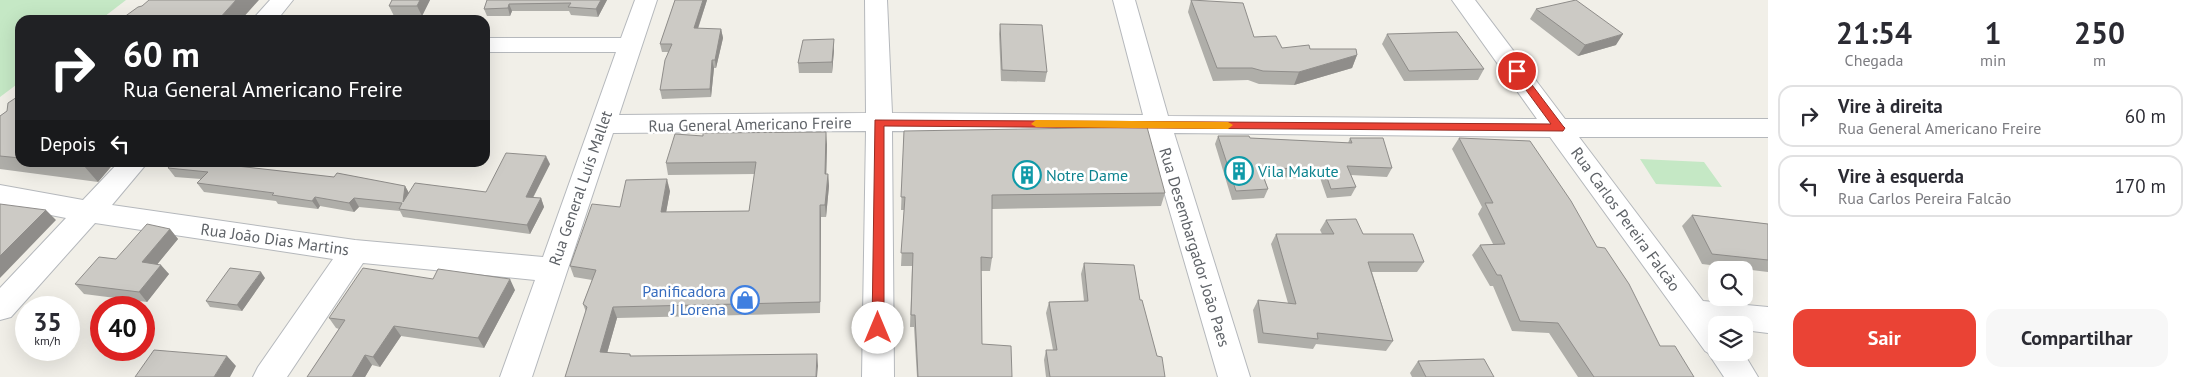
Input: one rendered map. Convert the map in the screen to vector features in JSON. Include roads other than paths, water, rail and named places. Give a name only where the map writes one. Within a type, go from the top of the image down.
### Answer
[{"type":"street","points":[[268,15],[282,0]]},
{"type":"street","name":"Rua General Luís Mallet","points":[[516,377],[646,0]]},
{"type":"street","points":[[876,0],[879,122],[878,377]]},
{"type":"street","name":"Rua Desembargador João Paes","points":[[1124,0],[1158,125],[1234,377]]},
{"type":"street","name":"Rua Carlos Pereira Falcão","points":[[1464,0],[1708,331]]},
{"type":"street","points":[[490,45],[629,45]]},
{"type":"street","name":"Rua General Americano Freire","points":[[603,124],[879,122],[1768,128]]},
{"type":"street","points":[[0,308],[130,167]]},
{"type":"street","name":"Rua João Dias Martins","points":[[0,195],[90,212],[355,251],[552,270]]},
{"type":"street","points":[[269,377],[355,251]]},
{"type":"street","points":[[1695,313],[1768,320]]},
{"type":"street","points":[[1730,361],[1742,377]]},
{"type":"place","name":"Vila Makute","points":[[1239,171]]},
{"type":"place","name":"Notre Dame","points":[[1027,175]]},
{"type":"place","name":"Panificadora J Lorena","points":[[745,300]]}]
